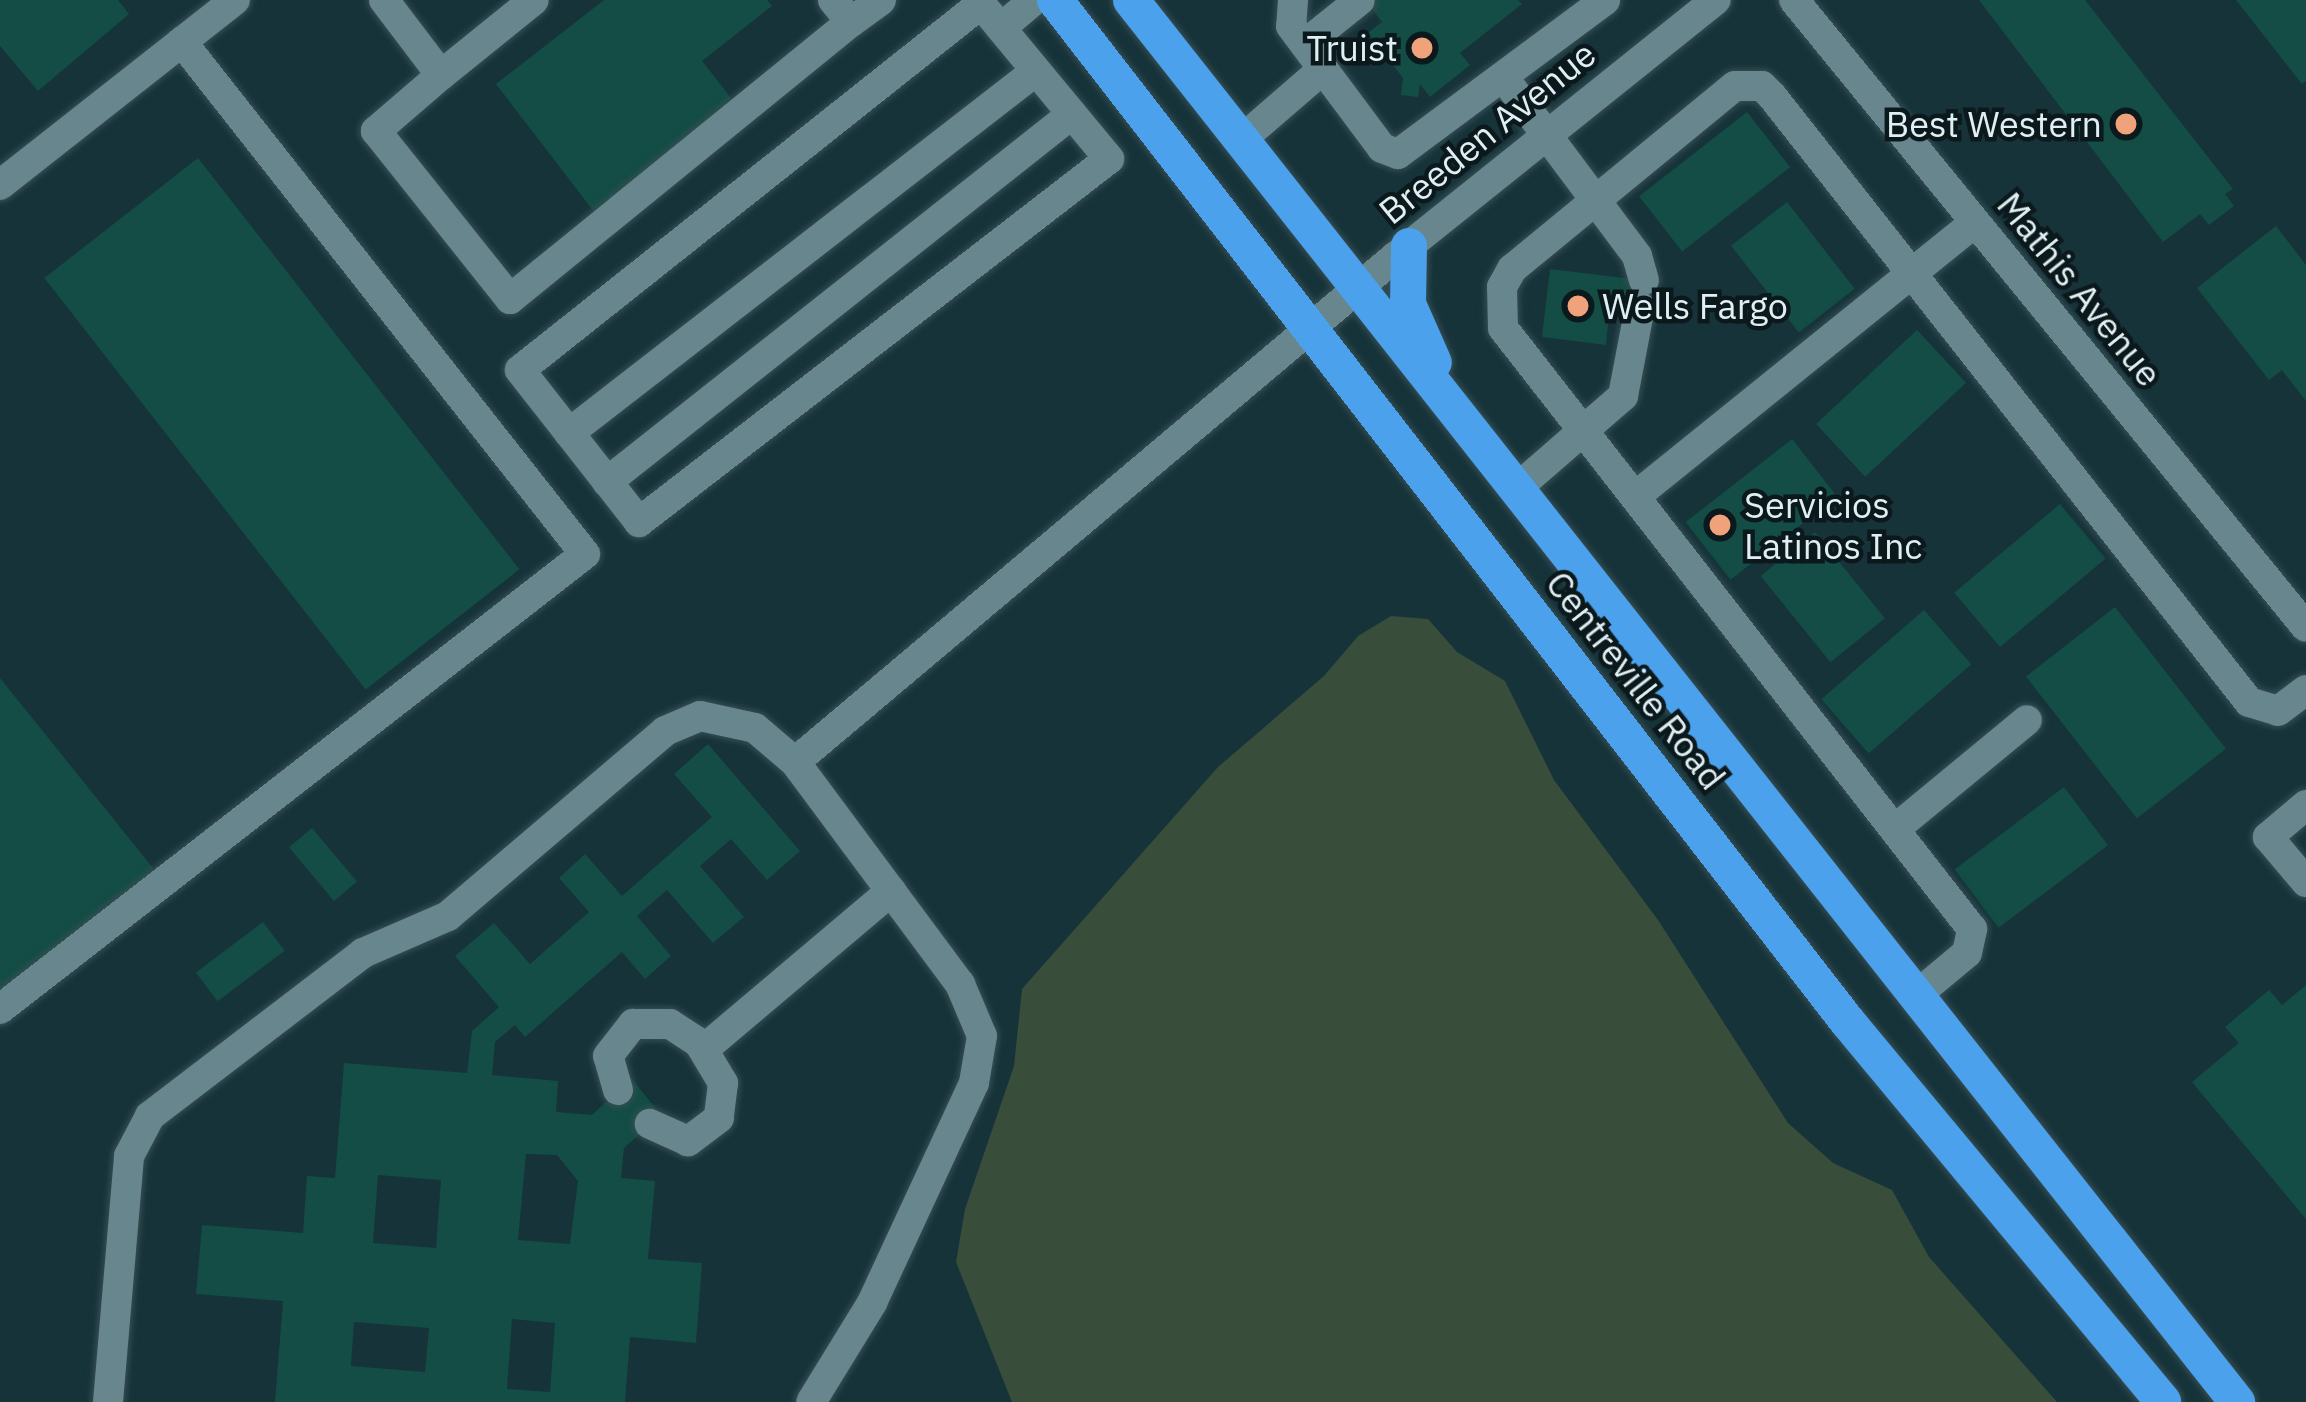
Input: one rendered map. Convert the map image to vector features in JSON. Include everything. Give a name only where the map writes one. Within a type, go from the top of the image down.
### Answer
[{"type":"highway","name":"Centreville Road","points":[[1055,0],[1847,1021],[2163,1402]]},
{"type":"highway","name":"Centreville Road","points":[[1131,0],[1919,993],[2237,1402]]},
{"type":"highway","points":[[1409,246],[1408,304],[1461,420]]},
{"type":"street","points":[[0,185],[235,0]]},
{"type":"street","points":[[384,0],[441,75]]},
{"type":"street","points":[[534,0],[376,131],[510,299],[842,11],[881,0]]},
{"type":"street","points":[[1001,28],[1034,0]]},
{"type":"street","points":[[1241,140],[1303,35],[1360,0]]},
{"type":"street","points":[[1303,35],[1382,148],[1398,154],[1605,0]]},
{"type":"street","name":"Breeden Avenue","points":[[795,762],[1357,289],[1716,0]]},
{"type":"street","name":"Mathis Avenue","points":[[1794,0],[2306,627]]},
{"type":"street","points":[[981,4],[1036,71],[1109,159],[639,523],[520,370],[981,4]]},
{"type":"street","points":[[0,1009],[584,554],[182,41]]},
{"type":"street","points":[[569,433],[1036,71]]},
{"type":"street","points":[[1504,78],[1596,200],[1642,294],[1623,396],[1516,489]]},
{"type":"street","points":[[1919,993],[1967,953],[1972,929],[1502,328],[1499,308],[1512,269],[1596,200],[1748,82],[1772,96],[2249,702],[2278,711],[2306,690]]},
{"type":"street","points":[[607,482],[1072,114]]},
{"type":"street","points":[[1637,495],[1975,222]]},
{"type":"street","points":[[108,1402],[128,1156],[150,1116],[363,953],[448,916],[684,720],[738,720],[795,762],[976,1012],[983,1050],[872,1303],[811,1402]]},
{"type":"street","points":[[1894,829],[2027,720]]},
{"type":"street","points":[[2306,805],[2268,837],[2306,882]]},
{"type":"street","points":[[704,1049],[891,891]]},
{"type":"street","points":[[618,1090],[608,1056],[633,1024],[670,1024],[704,1049],[725,1093],[712,1127],[688,1142],[650,1124]]},
{"type":"green space","points":[[1391,616],[1428,619],[1457,652],[1505,681],[1554,780],[1658,920],[1788,1123],[1833,1163],[1892,1190],[1929,1257],[2057,1402],[1012,1402],[956,1262],[965,1209],[1014,1066],[1022,989],[1218,767],[1324,676],[1358,636]]},
{"type":"building","points":[[0,0],[118,0],[129,14],[38,91],[0,46]]},
{"type":"building","points":[[604,0],[767,0],[772,6],[702,61],[735,103],[595,213],[496,84]]},
{"type":"building","name":"Truist","points":[[1365,0],[1518,0],[1522,4],[1460,53],[1470,65],[1430,97],[1420,84],[1418,97],[1401,95],[1403,78],[1368,33],[1382,22]]},
{"type":"building","name":"Best Western","points":[[1979,0],[2085,0],[2233,189],[2225,194],[2234,206],[2209,225],[2200,214],[2163,242]]},
{"type":"building","points":[[2236,0],[2306,0],[2306,81],[2302,84]]},
{"type":"building","points":[[1747,112],[1790,167],[1682,252],[1639,196]]},
{"type":"building","points":[[198,158],[519,569],[366,689],[44,278]]},
{"type":"building","points":[[1787,202],[1855,289],[1799,332],[1731,246]]},
{"type":"building","points":[[2276,226],[2306,265],[2306,401],[2282,370],[2269,380],[2197,288]]},
{"type":"building","name":"Wells Fargo","points":[[1550,269],[1656,282],[1653,309],[1610,304],[1606,345],[1542,337]]},
{"type":"building","points":[[1917,330],[1966,383],[1865,477],[1816,424]]},
{"type":"building","points":[[1792,439],[1837,497],[1731,580],[1686,522]]},
{"type":"building","points":[[2060,504],[2106,558],[2000,647],[1954,593]]},
{"type":"building","points":[[1815,532],[1885,618],[1830,662],[1761,576]]},
{"type":"building","points":[[2115,607],[2226,749],[2137,818],[2026,677]]},
{"type":"building","points":[[1924,610],[1971,664],[1869,754],[1821,699]]},
{"type":"building","points":[[0,678],[157,873],[0,992]]},
{"type":"building","points":[[708,744],[800,851],[767,880],[731,839],[700,866],[744,917],[713,943],[667,890],[637,916],[671,956],[645,979],[622,952],[525,1037],[515,1025],[495,1042],[492,1075],[558,1081],[556,1112],[592,1115],[631,1078],[661,1115],[624,1148],[621,1178],[655,1181],[648,1259],[702,1263],[696,1343],[630,1337],[625,1402],[275,1402],[283,1301],[196,1294],[202,1225],[303,1233],[307,1176],[335,1178],[344,1063],[467,1073],[472,1031],[499,1007],[455,956],[494,923],[530,964],[589,912],[559,878],[585,854],[622,896],[712,817],[674,774]],"holes":[[[526,1154],[557,1155],[578,1181],[570,1244],[518,1240]],[[378,1175],[441,1180],[436,1248],[373,1243]],[[512,1319],[555,1323],[550,1392],[507,1389]],[[354,1322],[429,1328],[425,1372],[351,1366]]]},
{"type":"building","points":[[2064,787],[2108,845],[1999,928],[1955,869]]},
{"type":"building","points":[[312,828],[357,882],[334,901],[289,847]]},
{"type":"building","points":[[263,922],[285,951],[218,1001],[196,973]]},
{"type":"building","points":[[2306,985],[2306,1219],[2192,1082],[2239,1043],[2225,1027],[2269,990],[2282,1005]]},
{"type":"place","name":"Truist","points":[[1422,48]]},
{"type":"place","name":"Best Western","points":[[2126,124]]},
{"type":"place","name":"Wells Fargo","points":[[1578,306]]},
{"type":"place","name":"Servicios Latinos Inc","points":[[1720,525]]}]
